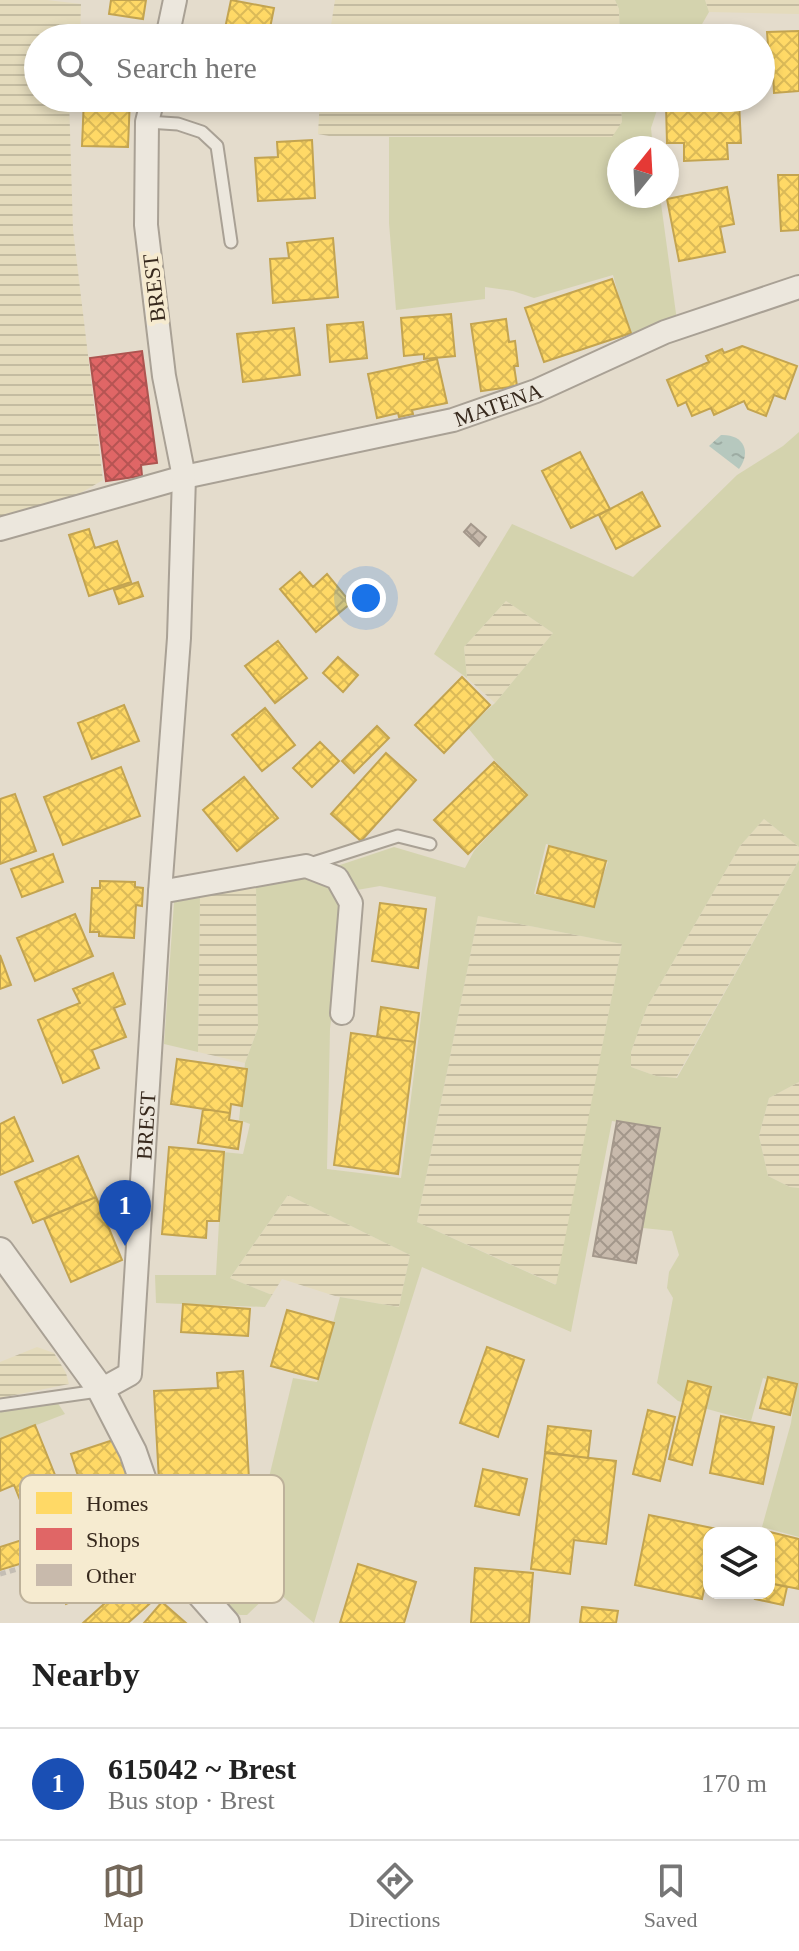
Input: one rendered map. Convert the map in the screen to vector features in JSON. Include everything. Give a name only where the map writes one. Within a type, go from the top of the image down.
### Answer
[{"type":"street","points":[[170,24],[175,0]]},
{"type":"street","name":"BREST","points":[[101,1390],[130,1374],[179,638],[184,477],[164,376],[146,225],[150,112]]},
{"type":"street","name":"MATENA","points":[[184,477],[453,420],[536,391],[665,332],[799,287]]},
{"type":"street","points":[[0,529],[184,477]]},
{"type":"street","points":[[160,892],[306,866],[337,878],[351,903],[342,1013]]},
{"type":"street","points":[[0,1251],[101,1390],[133,1452],[141,1475]]},
{"type":"street","points":[[208,1603],[226,1623]]},
{"type":"lane","points":[[147,122],[178,124],[202,132],[217,146],[231,242]]},
{"type":"lane","points":[[306,866],[398,836],[430,844]]},
{"type":"lane","points":[[0,1405],[101,1390]]},
{"type":"path","points":[[0,1574],[20,1568]]},
{"type":"shaded area","points":[[0,0],[81,4],[80,24],[24,24],[24,112],[69,112],[73,230],[103,480],[72,498],[0,522]]},
{"type":"shaded area","points":[[335,0],[615,0],[620,24],[331,24]]},
{"type":"shaded area","points":[[705,0],[799,0],[799,14],[709,12]]},
{"type":"shaded area","points":[[319,112],[622,112],[622,122],[614,136],[607,137],[318,134]]},
{"type":"shaded area","points":[[506,601],[553,633],[495,703],[467,678],[464,647]]},
{"type":"shaded area","points":[[764,819],[799,847],[799,860],[676,1078],[656,1076],[631,1067],[631,1052],[647,1007],[740,846]]},
{"type":"shaded area","points":[[256,885],[258,1028],[245,1063],[198,1052],[200,896]]},
{"type":"shaded area","points":[[478,916],[622,944],[557,1285],[417,1222]]},
{"type":"shaded area","points":[[799,1082],[799,1188],[768,1176],[759,1136],[769,1098]]},
{"type":"shaded area","points":[[288,1195],[410,1255],[399,1307],[335,1296],[282,1279],[272,1295],[230,1278]]},
{"type":"shaded area","points":[[37,1347],[54,1353],[69,1384],[0,1398],[0,1362]]},
{"type":"green space","points":[[615,0],[705,0],[709,12],[702,24],[620,24]]},
{"type":"green space","points":[[622,112],[656,112],[652,136],[613,136],[622,122]]},
{"type":"green space","points":[[389,137],[607,137],[607,208],[662,208],[677,321],[630,338],[613,275],[534,298],[485,287],[485,299],[396,310],[389,223]]},
{"type":"green space","points":[[799,432],[799,847],[764,819],[740,846],[647,1007],[631,1052],[631,1067],[656,1076],[677,1078],[799,860],[799,1082],[769,1098],[759,1136],[768,1176],[799,1188],[799,1537],[775,1531],[775,1527],[762,1527],[791,1423],[796,1388],[763,1378],[751,1421],[678,1401],[657,1383],[673,1298],[667,1288],[669,1272],[679,1255],[672,1231],[643,1228],[658,1129],[612,1121],[571,1332],[422,1267],[314,1623],[284,1598],[284,1475],[270,1475],[293,1378],[317,1382],[340,1297],[399,1307],[410,1255],[288,1195],[230,1278],[272,1295],[265,1307],[156,1303],[155,1275],[216,1275],[223,1152],[243,1154],[250,1124],[239,1120],[245,1063],[258,1028],[256,885],[307,876],[325,880],[344,902],[330,1029],[327,1169],[401,1178],[436,897],[380,886],[357,890],[331,868],[394,847],[465,868],[474,851],[525,797],[468,728],[495,703],[553,633],[506,601],[464,647],[467,678],[434,654],[512,524],[633,577],[737,475]],"holes":[[[546,844],[608,862],[592,907],[534,894]],[[478,916],[622,944],[556,1285],[417,1222]]]},
{"type":"green space","points":[[200,896],[198,1052],[164,1044],[174,902]]},
{"type":"green space","points":[[57,1402],[65,1414],[0,1439],[0,1411]]},
{"type":"green space","points":[[224,1603],[259,1603],[247,1615],[240,1615]]},
{"type":"water","points":[[721,435],[735,437],[743,445],[745,456],[739,469],[709,446]]},
{"type":"building: Homes","points":[[111,0],[146,0],[143,19],[109,14]]},
{"type":"building: Homes","points":[[231,0],[274,8],[271,24],[226,24]]},
{"type":"building: Homes","points":[[799,31],[799,91],[775,93],[775,32]]},
{"type":"building: Homes","points":[[83,112],[129,112],[128,147],[82,146]]},
{"type":"building: Homes","points":[[666,112],[739,112],[741,143],[727,143],[728,159],[684,161],[684,143],[679,143],[679,136],[667,136]]},
{"type":"building: Homes","points":[[312,140],[315,198],[258,201],[255,158],[278,157],[277,142]]},
{"type":"building: Homes","points":[[778,175],[799,175],[799,230],[781,231]]},
{"type":"building: Homes","points":[[727,187],[734,224],[720,227],[725,252],[679,261],[669,208],[679,208],[679,197]]},
{"type":"building: Homes","points":[[333,238],[338,297],[273,303],[270,259],[289,258],[287,243]]},
{"type":"building: Homes","points":[[612,279],[631,333],[544,362],[525,308]]},
{"type":"building: Homes","points":[[451,314],[455,356],[424,359],[424,354],[404,356],[401,318]]},
{"type":"building: Homes","points":[[506,319],[509,342],[515,341],[517,386],[481,391],[471,324]]},
{"type":"building: Homes","points":[[363,322],[367,358],[330,362],[327,325]]},
{"type":"building: Homes","points":[[294,328],[300,375],[243,382],[237,334]]},
{"type":"building: Homes","points":[[742,346],[797,366],[785,399],[774,395],[766,416],[748,409],[744,401],[714,415],[711,408],[692,416],[686,402],[678,406],[667,380],[709,362],[706,356],[722,349],[724,353]]},
{"type":"building: Homes","points":[[437,359],[447,403],[412,410],[413,414],[399,417],[398,413],[377,418],[368,374]]},
{"type":"building: Homes","points":[[580,452],[610,509],[571,528],[542,471]]},
{"type":"building: Homes","points":[[642,492],[660,526],[616,549],[599,515]]},
{"type":"building: Homes","points":[[89,529],[95,548],[117,541],[131,582],[89,596],[69,535]]},
{"type":"building: Homes","points":[[300,572],[313,587],[327,574],[351,603],[316,632],[280,589]]},
{"type":"building: Homes","points":[[138,582],[143,596],[119,604],[114,590]]},
{"type":"building: Homes","points":[[278,641],[307,678],[275,703],[245,666]]},
{"type":"building: Homes","points":[[338,657],[358,675],[343,692],[323,673]]},
{"type":"building: Homes","points":[[462,677],[490,705],[444,753],[415,725]]},
{"type":"building: Homes","points":[[124,705],[139,741],[92,759],[78,723]]},
{"type":"building: Homes","points":[[265,708],[295,745],[262,771],[232,735]]},
{"type":"building: Homes","points":[[377,726],[389,738],[354,773],[342,761]]},
{"type":"building: Homes","points":[[320,742],[339,761],[312,787],[293,768]]},
{"type":"building: Homes","points":[[386,753],[416,780],[361,841],[331,814]]},
{"type":"building: Homes","points":[[494,762],[527,795],[468,854],[434,820]]},
{"type":"building: Homes","points":[[121,767],[140,816],[63,845],[44,797]]},
{"type":"building: Homes","points":[[244,777],[278,818],[237,851],[203,810]]},
{"type":"building: Homes","points":[[15,794],[36,851],[0,864],[0,799]]},
{"type":"building: Homes","points":[[549,846],[606,861],[594,907],[537,893]]},
{"type":"building: Homes","points":[[53,854],[63,882],[22,897],[11,869]]},
{"type":"building: Homes","points":[[100,881],[135,882],[135,887],[143,888],[142,906],[136,905],[134,938],[99,936],[99,932],[90,932],[92,888],[100,888]]},
{"type":"building: Homes","points":[[380,903],[426,909],[418,968],[372,961]]},
{"type":"building: Homes","points":[[75,914],[93,956],[35,981],[17,938]]},
{"type":"building: Homes","points":[[0,955],[11,985],[0,989]]},
{"type":"building: Homes","points":[[113,973],[125,1004],[114,1008],[126,1037],[92,1050],[99,1068],[63,1083],[38,1020],[80,1003],[73,989]]},
{"type":"building: Homes","points":[[381,1007],[419,1013],[415,1042],[377,1037]]},
{"type":"building: Homes","points":[[351,1033],[415,1042],[398,1174],[334,1165]]},
{"type":"building: Homes","points":[[177,1059],[247,1069],[242,1106],[231,1104],[230,1113],[171,1104]]},
{"type":"building: Homes","points":[[203,1109],[230,1113],[229,1120],[242,1122],[238,1149],[198,1143]]},
{"type":"building: Homes","points":[[14,1117],[33,1161],[0,1175],[0,1124]]},
{"type":"building: Homes","points":[[169,1147],[224,1152],[219,1221],[207,1221],[206,1238],[162,1234]]},
{"type":"building: Homes","points":[[78,1156],[96,1197],[33,1223],[15,1182]]},
{"type":"building: Homes","points":[[96,1197],[122,1260],[71,1282],[44,1219]]},
{"type":"building: Homes","points":[[183,1304],[250,1309],[248,1336],[181,1332]]},
{"type":"building: Homes","points":[[287,1310],[334,1323],[318,1379],[271,1366]]},
{"type":"building: Homes","points":[[487,1347],[524,1360],[498,1437],[460,1423]]},
{"type":"building: Homes","points":[[243,1371],[249,1475],[159,1475],[154,1391],[218,1388],[217,1373]]},
{"type":"building: Homes","points":[[768,1377],[797,1384],[790,1415],[760,1408]]},
{"type":"building: Homes","points":[[688,1381],[711,1387],[692,1465],[669,1459]]},
{"type":"building: Homes","points":[[648,1410],[675,1417],[660,1481],[633,1474]]},
{"type":"building: Homes","points":[[721,1416],[774,1427],[763,1484],[710,1473]]},
{"type":"building: Homes","points":[[35,1425],[55,1475],[20,1475],[20,1500],[14,1485],[0,1491],[0,1439]]},
{"type":"building: Homes","points":[[548,1426],[591,1431],[588,1458],[545,1452]]},
{"type":"building: Homes","points":[[116,1439],[128,1475],[78,1475],[71,1454]]},
{"type":"building: Homes","points":[[545,1453],[616,1461],[606,1544],[574,1540],[570,1574],[531,1569]]},
{"type":"building: Homes","points":[[483,1469],[527,1479],[519,1515],[475,1506]]},
{"type":"building: Homes","points":[[649,1515],[707,1527],[703,1527],[702,1599],[635,1585]]},
{"type":"building: Homes","points":[[775,1533],[799,1539],[799,1589],[775,1584]]},
{"type":"building: Homes","points":[[20,1541],[20,1564],[0,1570],[0,1547]]},
{"type":"building: Homes","points":[[358,1564],[416,1582],[404,1623],[340,1623]]},
{"type":"building: Homes","points":[[475,1568],[533,1573],[529,1623],[471,1623]]},
{"type":"building: Homes","points":[[775,1584],[787,1587],[783,1605],[755,1599],[775,1599]]},
{"type":"building: Homes","points":[[105,1603],[150,1603],[128,1623],[83,1623]]},
{"type":"building: Homes","points":[[163,1603],[186,1623],[144,1623]]},
{"type":"building: Homes","points":[[582,1607],[618,1611],[616,1623],[580,1623]]},
{"type":"building: Shops","points":[[142,351],[157,463],[141,465],[142,476],[106,481],[90,358]]},
{"type":"building: Other","points":[[471,524],[486,537],[479,546],[464,532]]},
{"type":"building: Other","points":[[617,1121],[660,1128],[636,1263],[593,1256]]},
{"type":"place","name":"615042 ~ Brest","points":[[125,1246]]}]
